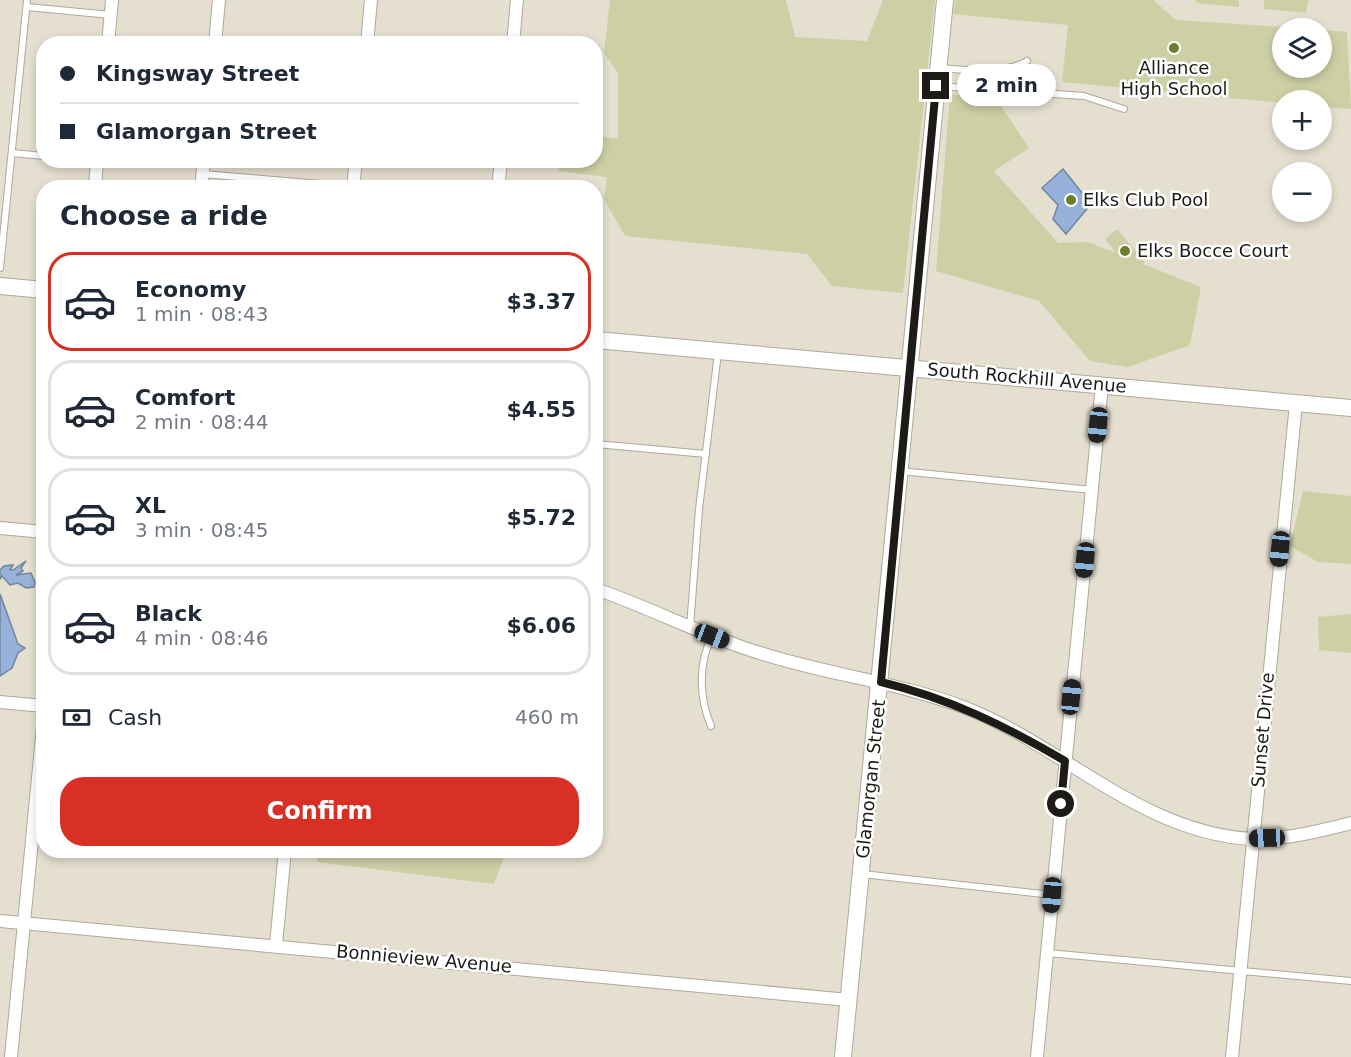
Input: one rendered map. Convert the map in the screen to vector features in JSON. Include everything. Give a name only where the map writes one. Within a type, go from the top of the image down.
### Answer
[{"type":"street","points":[[109,36],[112,0]]},
{"type":"street","points":[[216,36],[219,0]]},
{"type":"street","points":[[368,36],[371,0]]},
{"type":"street","points":[[514,36],[517,0]]},
{"type":"street","name":"Glamorgan Street","points":[[843,1057],[881,682],[945,0]]},
{"type":"street","points":[[202,180],[203,168]]},
{"type":"street","points":[[0,286],[36,289]]},
{"type":"street","name":"South Rockhill Avenue","points":[[603,341],[1351,408]]},
{"type":"street","points":[[1037,1057],[1102,386]]},
{"type":"street","name":"Sunset Drive","points":[[1232,1057],[1296,403]]},
{"type":"street","points":[[0,528],[36,531]]},
{"type":"street","points":[[603,592],[712,636],[825,671],[881,682],[967,708],[1006,726],[1104,787],[1172,820],[1220,834],[1253,839],[1306,833],[1351,823]]},
{"type":"street","points":[[0,702],[36,705]]},
{"type":"street","points":[[11,1057],[36,804]]},
{"type":"street","points":[[276,945],[284,858]]},
{"type":"street","name":"Bonnieview Avenue","points":[[0,921],[849,1000]]},
{"type":"lane","points":[[0,268],[27,3],[111,15]]},
{"type":"lane","points":[[938,68],[1009,68],[1027,61]]},
{"type":"lane","points":[[936,86],[1084,96],[1124,109]]},
{"type":"lane","points":[[12,153],[36,155]]},
{"type":"lane","points":[[203,174],[272,180]]},
{"type":"lane","points":[[690,627],[718,351]]},
{"type":"lane","points":[[603,445],[706,454]]},
{"type":"lane","points":[[900,471],[1092,490]]},
{"type":"lane","points":[[711,726],[702,698],[706,647],[712,636]]},
{"type":"lane","points":[[861,874],[1052,895]]},
{"type":"lane","points":[[1047,953],[1351,981]]},
{"type":"green space","points":[[610,0],[786,0],[795,37],[867,41],[883,0],[935,0],[903,293],[832,286],[807,254],[625,236],[604,199],[607,177],[558,171],[558,168],[603,168],[603,137],[618,139],[618,73],[604,53]]},
{"type":"green space","name":"Alliance High School","points":[[955,0],[1153,0],[1176,20],[1272,26],[1272,78],[1332,78],[1332,31],[1347,32],[1351,109],[1332,108],[1332,90],[1272,90],[1272,102],[1062,82],[1068,25],[953,14]]},
{"type":"green space","points":[[1196,0],[1239,0],[1239,7],[1196,3]]},
{"type":"green space","points":[[1264,0],[1308,0],[1306,13],[1264,9]]},
{"type":"green space","points":[[950,94],[997,100],[1029,148],[994,171],[1058,243],[1088,242],[1116,253],[1105,239],[1117,229],[1145,262],[1143,264],[1201,287],[1190,345],[1128,367],[1090,361],[1039,301],[936,271]]},
{"type":"green space","points":[[1303,491],[1351,496],[1351,564],[1318,562],[1290,546]]},
{"type":"green space","points":[[1351,614],[1351,653],[1319,650],[1318,617]]},
{"type":"green space","points":[[317,858],[503,858],[494,884],[317,862]]},
{"type":"water","name":"Elks Club Pool","points":[[1063,169],[1091,204],[1066,234],[1053,219],[1058,205],[1042,188]]},
{"type":"water","points":[[26,561],[21,568],[23,571],[16,575],[31,573],[35,582],[34,587],[26,588],[18,583],[10,585],[2,576],[0,579],[0,570],[4,566],[13,565],[10,570],[13,570]]},
{"type":"water","points":[[0,594],[18,644],[25,648],[18,653],[12,668],[0,676]]},
{"type":"place","name":"Alliance High School","points":[[1174,48]]},
{"type":"place","name":"Elks Club Pool","points":[[1071,200]]},
{"type":"place","name":"Elks Bocce Court","points":[[1125,251]]},
{"type":"route","points":[[936,86],[881,682],[967,708],[1006,726],[1065,761],[1061,804]]}]
